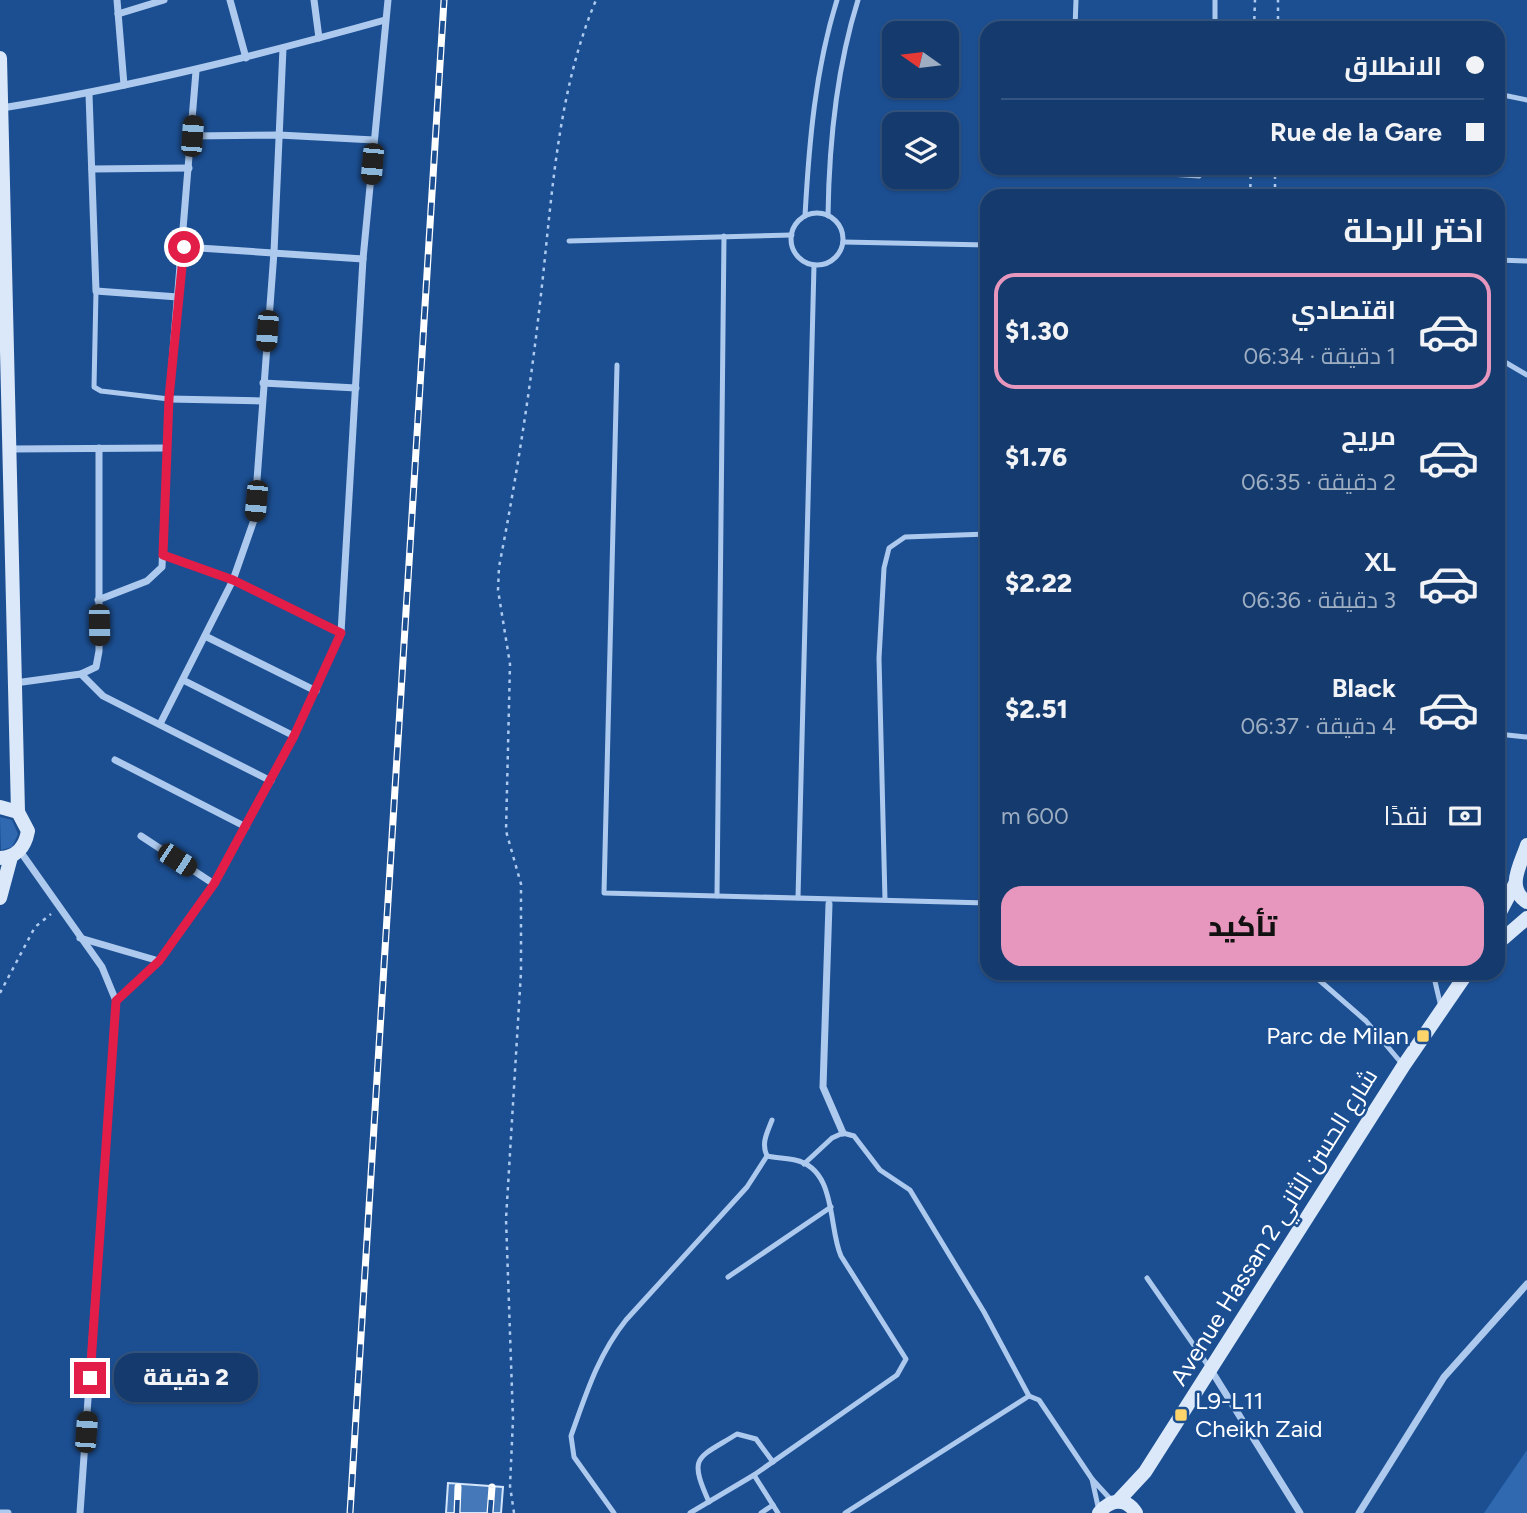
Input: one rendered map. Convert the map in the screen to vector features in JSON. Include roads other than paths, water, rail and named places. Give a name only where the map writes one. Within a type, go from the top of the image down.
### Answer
[{"type":"main road","points":[[0,58],[15,683],[6,807],[28,831],[10,855],[0,898]]},
{"type":"main road","points":[[1505,903],[1523,865],[1527,845]]},
{"type":"main road","points":[[1515,884],[1517,892],[1527,902]]},
{"type":"main road","points":[[1505,937],[1527,918]]},
{"type":"main road","name":"Avenue Hassan 2 شارع الحسن الثاني","points":[[1099,1513],[1145,1472],[1404,1065],[1462,980]]},
{"type":"main road","name":"Avenue Hassan 2 شارع الحسن الثاني","points":[[1135,1511],[1145,1472]]},
{"type":"main road","points":[[1115,1501],[1135,1511]]},
{"type":"street","points":[[117,0],[124,85]]},
{"type":"street","points":[[118,14],[164,0]]},
{"type":"street","points":[[230,0],[246,58]]},
{"type":"street","points":[[314,0],[319,38]]},
{"type":"street","points":[[116,1001],[159,961],[214,884],[294,736],[341,633],[363,259],[388,0]]},
{"type":"street","points":[[2,108],[89,94],[196,71],[385,20]]},
{"type":"street","points":[[160,724],[233,580],[254,520],[274,252],[283,48]]},
{"type":"street","points":[[98,600],[147,582],[162,567],[169,398],[184,247],[196,71]]},
{"type":"street","points":[[89,94],[96,291],[178,297]]},
{"type":"street","points":[[192,136],[279,135],[374,140]]},
{"type":"street","points":[[92,169],[189,167]]},
{"type":"street","points":[[184,247],[363,259]]},
{"type":"street","points":[[263,383],[356,388]]},
{"type":"street","points":[[169,398],[262,401]]},
{"type":"street","points":[[15,683],[81,674],[96,667],[99,448]]},
{"type":"street","points":[[10,449],[166,448]]},
{"type":"street","points":[[163,555],[233,580],[341,633]]},
{"type":"street","points":[[205,636],[316,691]]},
{"type":"street","points":[[81,674],[103,696],[271,780]]},
{"type":"street","points":[[183,680],[294,736]]},
{"type":"street","points":[[115,760],[246,827]]},
{"type":"street","points":[[141,836],[214,884]]},
{"type":"street","points":[[10,855],[59,908],[102,967],[116,1001],[80,1513]]},
{"type":"street","points":[[829,904],[823,1087],[843,1132]]},
{"type":"street","points":[[80,938],[159,961]]},
{"type":"street","points":[[1359,1513],[1444,1377],[1527,1284]]},
{"type":"street","points":[[1211,1370],[1300,1513]]},
{"type":"street","points":[[1,1513],[8,1513]]},
{"type":"lane","points":[[805,216],[808,151],[818,80],[837,0]]},
{"type":"lane","points":[[828,216],[830,138],[839,80],[858,0]]},
{"type":"lane","points":[[1075,21],[1076,0]]},
{"type":"lane","points":[[1215,0],[1215,21]]},
{"type":"lane","points":[[1505,95],[1527,100]]},
{"type":"lane","points":[[813,213],[828,216],[840,227],[843,243],[829,262],[814,265],[799,258],[792,244],[792,235],[798,221],[813,213]]},
{"type":"lane","points":[[569,241],[792,235]]},
{"type":"lane","points":[[717,896],[724,236]]},
{"type":"lane","points":[[843,243],[980,245]]},
{"type":"lane","points":[[1505,260],[1527,261]]},
{"type":"lane","points":[[798,898],[814,265]]},
{"type":"lane","points":[[96,291],[94,387],[97,391],[169,398]]},
{"type":"lane","points":[[1505,362],[1527,375]]},
{"type":"lane","points":[[617,365],[604,893],[980,902]]},
{"type":"lane","points":[[885,900],[879,658],[884,568],[889,548],[905,537],[980,534]]},
{"type":"lane","points":[[1505,735],[1527,737]]},
{"type":"lane","points":[[1319,980],[1366,1021],[1404,1065]]},
{"type":"lane","points":[[1435,980],[1441,1008]]},
{"type":"lane","points":[[767,1156],[764,1149],[765,1137],[772,1120]]},
{"type":"lane","points":[[804,1164],[832,1138],[843,1132],[853,1136],[880,1170],[910,1190],[984,1312],[1029,1396],[1039,1400],[1092,1479],[1115,1501]]},
{"type":"lane","points":[[690,1513],[754,1475],[897,1375],[906,1359],[836,1244],[827,1191],[804,1164],[767,1156]]},
{"type":"lane","points":[[614,1513],[574,1457],[571,1447],[571,1436],[595,1370],[610,1340],[626,1320],[747,1187],[767,1156]]},
{"type":"lane","points":[[728,1277],[831,1207]]},
{"type":"lane","points":[[1147,1278],[1211,1370]]},
{"type":"lane","points":[[845,1513],[1029,1396]]},
{"type":"lane","points":[[709,1502],[696,1473],[696,1466],[702,1456],[737,1434],[756,1439],[773,1462]]},
{"type":"lane","points":[[754,1475],[778,1513]]},
{"type":"lane","points":[[1092,1479],[1099,1513]]},
{"type":"lane","points":[[761,1513],[773,1505]]},
{"type":"railway","points":[[350,1513],[444,0]]},
{"type":"railway","points":[[457,1513],[458,1487]]},
{"type":"railway","points":[[490,1513],[492,1487]]},
{"type":"place","name":"Parc de Milan","points":[[1423,1036]]},
{"type":"place","name":"L9-L11 Cheikh Zaid","points":[[1181,1415]]}]
